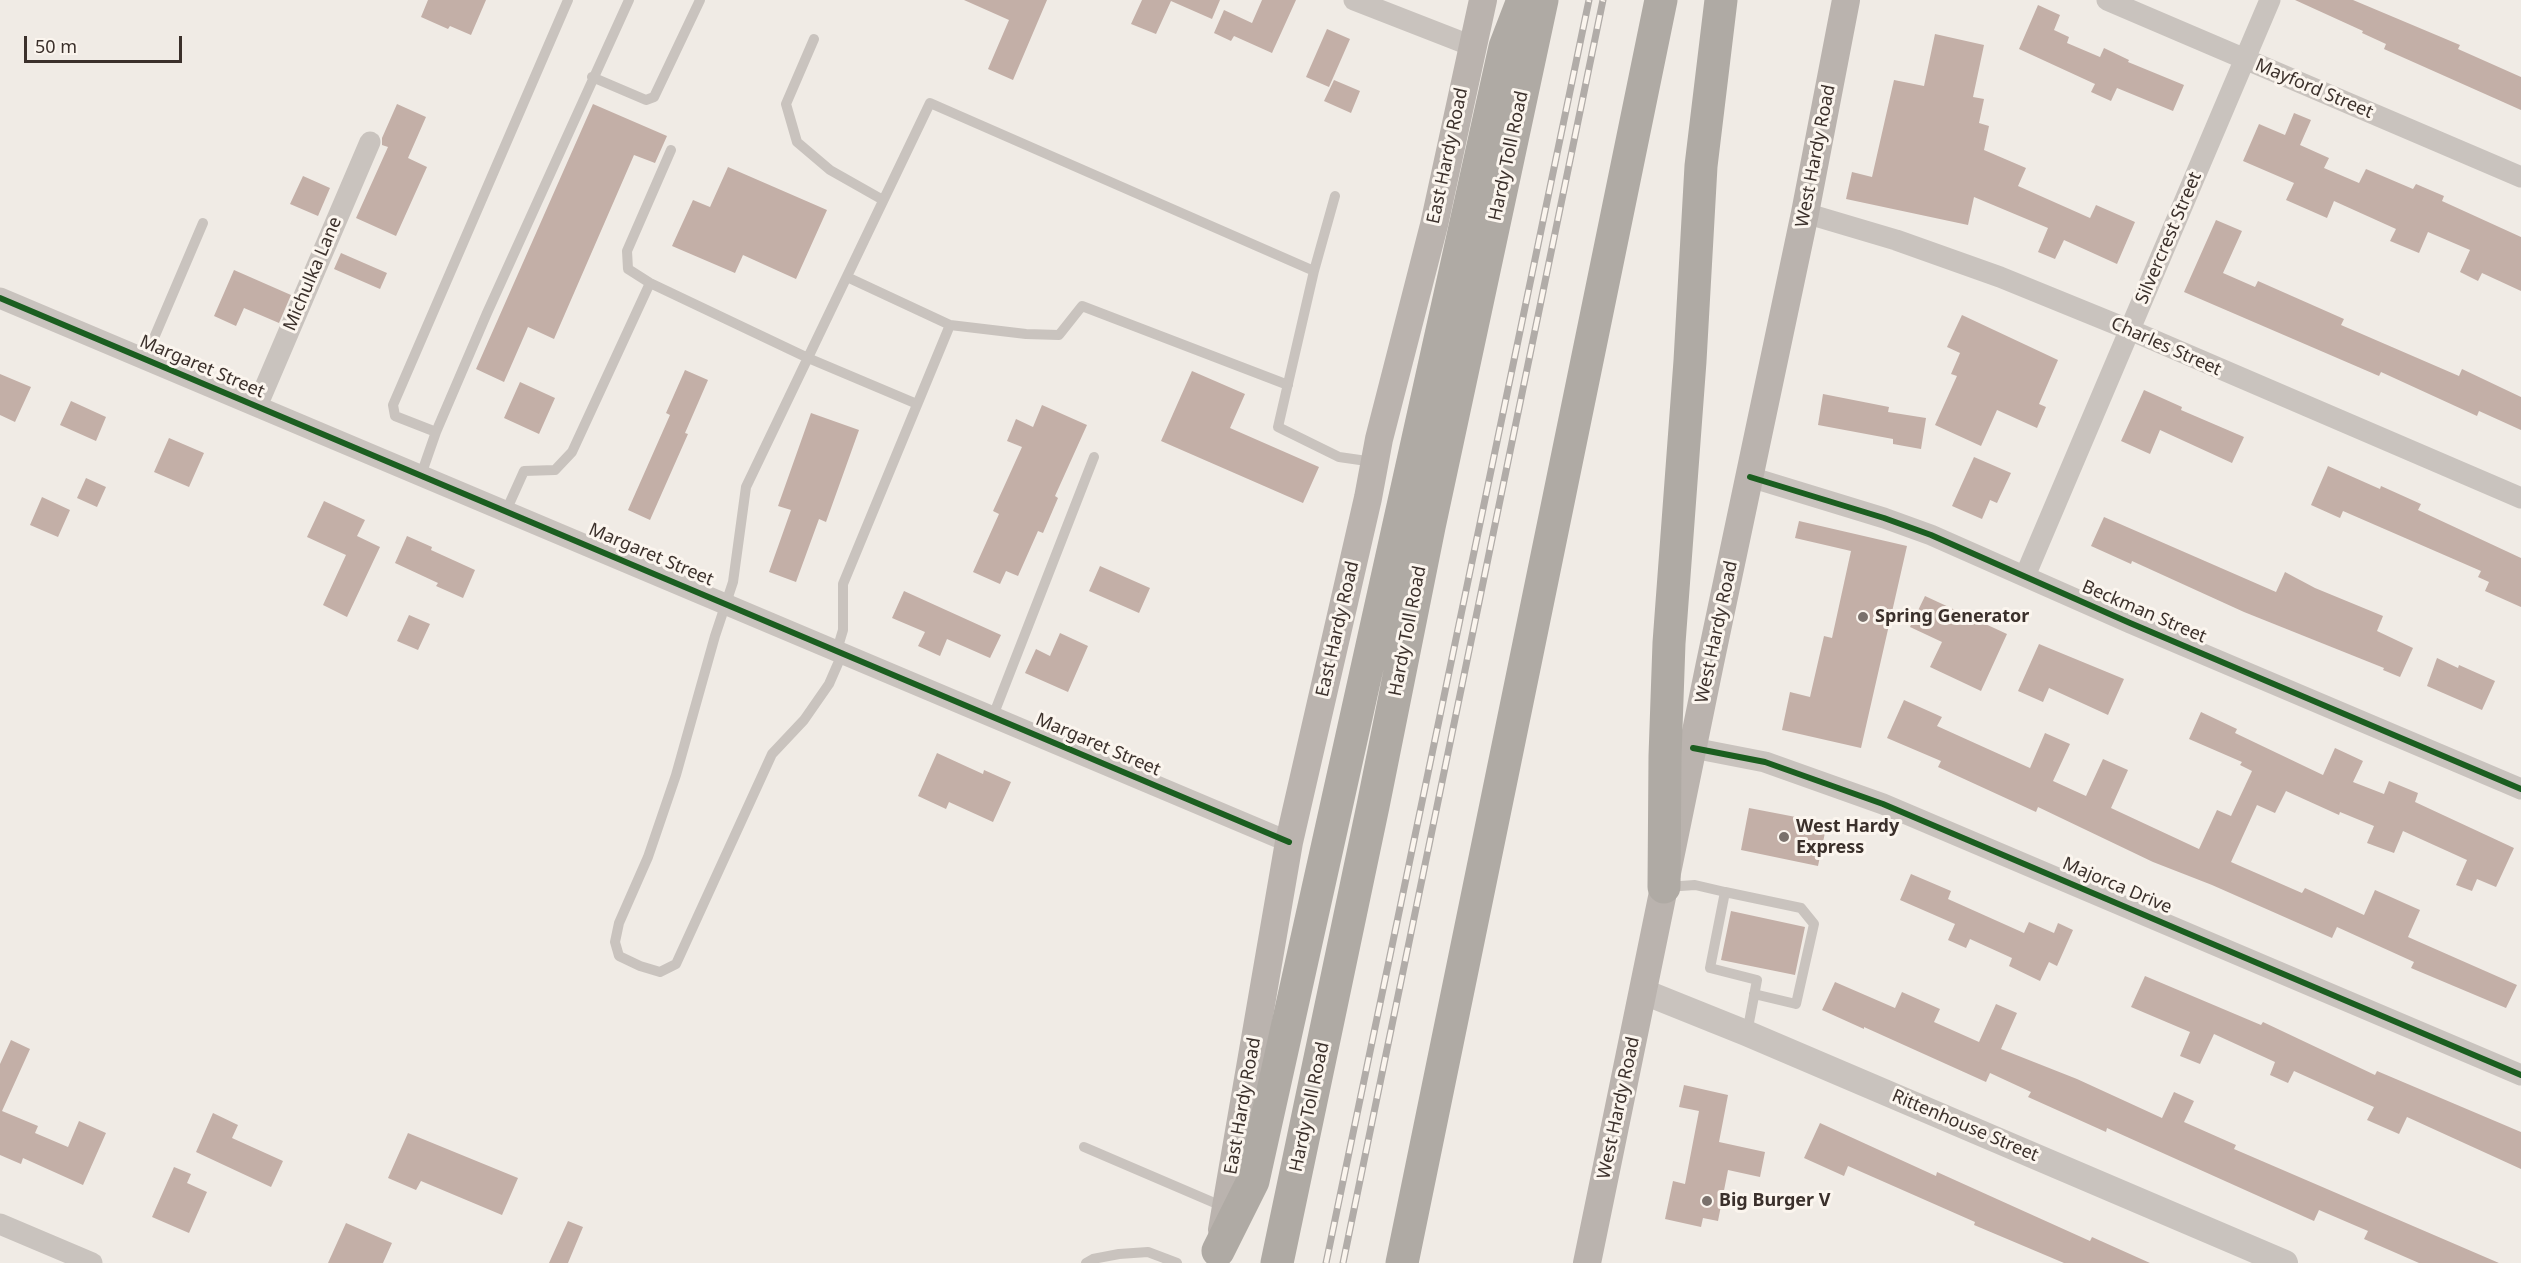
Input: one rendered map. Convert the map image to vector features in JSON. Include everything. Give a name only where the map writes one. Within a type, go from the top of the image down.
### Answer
[{"type":"highway","points":[[1217,1257],[1252,1181],[1505,47],[1523,0]]},
{"type":"highway","name":"Hardy Toll Road","points":[[1277,1263],[1371,818],[1429,527],[1542,0]]},
{"type":"highway","points":[[1402,1263],[1661,0]]},
{"type":"highway","points":[[1664,887],[1669,643],[1690,361],[1701,166],[1721,0]]},
{"type":"main road","name":"East Hardy Road","points":[[1217,1257],[1289,842],[1375,462],[1434,225],[1483,0]]},
{"type":"main road","name":"West Hardy Road","points":[[1587,1263],[1805,213],[1846,0]]},
{"type":"street","points":[[1354,0],[1472,46]]},
{"type":"street","name":"Mayford Street","points":[[2107,0],[2521,177]]},
{"type":"street","name":"Silvercrest Street","points":[[2025,576],[2270,0]]},
{"type":"street","name":"Michulka Lane","points":[[256,406],[370,142]]},
{"type":"street","name":"Charles Street","points":[[1805,213],[1954,260],[2130,330],[2521,498]]},
{"type":"street","name":"Margaret Street","points":[[0,298],[1289,842]]},
{"type":"street","name":"Beckman Street","points":[[1750,477],[1884,518],[1931,535],[2521,789]]},
{"type":"street","name":"Majorca Drive","points":[[1693,748],[1765,762],[1883,804],[2521,1075]]},
{"type":"street","name":"Rittenhouse Street","points":[[1644,992],[1746,1033],[2285,1263]]},
{"type":"street","points":[[0,1224],[92,1263]]},
{"type":"lane","points":[[436,432],[395,416],[393,405],[568,0]]},
{"type":"lane","points":[[421,475],[436,432],[592,77],[629,0]]},
{"type":"lane","points":[[592,77],[646,100],[654,97],[700,0]]},
{"type":"lane","points":[[814,39],[786,104],[797,142],[830,170],[884,200]]},
{"type":"lane","points":[[950,325],[843,584],[843,630],[840,651],[823,693],[804,720],[772,754],[676,964],[660,972],[619,956],[615,942],[619,922],[648,857],[676,775],[733,582],[746,488],[930,103],[1314,271]]},
{"type":"lane","points":[[671,150],[627,251],[628,269],[650,283],[808,358],[917,404]]},
{"type":"lane","points":[[1335,196],[1314,271],[1278,427],[1339,457],[1375,462]]},
{"type":"lane","points":[[145,359],[202,223]]},
{"type":"lane","points":[[847,278],[950,325],[1026,334],[1059,335],[1082,306],[1288,385]]},
{"type":"lane","points":[[506,511],[524,471],[555,470],[572,452],[650,283]]},
{"type":"lane","points":[[993,716],[1094,457]]},
{"type":"lane","points":[[1664,887],[1695,885],[1801,908],[1814,924],[1796,1004],[1754,994]]},
{"type":"lane","points":[[1725,892],[1710,968],[1757,980],[1746,1033]]},
{"type":"lane","points":[[1084,1147],[1226,1208]]},
{"type":"lane","points":[[1086,1263],[1093,1259],[1119,1254],[1148,1252],[1177,1263]]},
{"type":"building","points":[[428,0],[486,0],[471,35],[450,26],[448,29],[421,17]]},
{"type":"building","points":[[964,0],[1047,0],[1013,80],[988,69],[1009,20]]},
{"type":"building","points":[[1142,0],[1220,0],[1212,19],[1171,1],[1156,34],[1131,24]]},
{"type":"building","points":[[1262,0],[1296,0],[1272,53],[1234,36],[1231,41],[1214,33],[1224,10],[1252,23]]},
{"type":"building","points":[[2295,0],[2353,0],[2460,45],[2458,49],[2521,77],[2521,110],[2384,49],[2386,44],[2362,33],[2363,31]]},
{"type":"building","points":[[2038,5],[2060,15],[2054,30],[2069,37],[2067,43],[2100,57],[2104,48],[2129,60],[2128,62],[2184,85],[2173,111],[2117,88],[2111,101],[2091,92],[2095,84],[2019,49]]},
{"type":"building","points":[[1327,29],[1350,39],[1329,87],[1306,77]]},
{"type":"building","points":[[1935,34],[1984,45],[1973,97],[1984,99],[1979,123],[1989,126],[1984,150],[2026,168],[2018,186],[2090,218],[2096,205],[2135,222],[2117,264],[2064,240],[2055,259],[2038,252],[2048,228],[1974,197],[1968,225],[1846,199],[1852,172],[1872,177],[1894,80],[1924,86]]},
{"type":"building","points":[[1334,80],[1360,91],[1351,113],[1324,101]]},
{"type":"building","points":[[397,104],[426,117],[408,158],[427,167],[396,236],[356,218],[388,147],[382,145],[382,138]]},
{"type":"building","points":[[593,104],[667,136],[655,163],[634,155],[554,339],[528,327],[504,382],[476,369]]},
{"type":"building","points":[[2294,113],[2311,120],[2300,145],[2329,158],[2324,168],[2359,183],[2366,169],[2413,189],[2416,184],[2444,196],[2442,201],[2521,237],[2521,291],[2482,273],[2478,281],[2460,272],[2470,250],[2428,232],[2419,253],[2390,241],[2396,229],[2334,201],[2327,218],[2286,200],[2294,183],[2243,161],[2259,124],[2285,135]]},
{"type":"building","points":[[728,167],[827,210],[796,279],[743,255],[735,273],[672,246],[693,200],[710,207]]},
{"type":"building","points":[[303,176],[330,188],[318,216],[290,204]]},
{"type":"building","points":[[2216,220],[2242,231],[2223,273],[2255,287],[2258,281],[2344,319],[2341,325],[2459,376],[2462,369],[2521,397],[2521,430],[2479,411],[2477,416],[2381,372],[2379,376],[2184,292]]},
{"type":"building","points":[[341,253],[387,273],[380,289],[334,269]]},
{"type":"building","points":[[234,270],[291,295],[279,323],[244,308],[236,326],[214,316]]},
{"type":"building","points":[[1962,315],[2058,360],[2039,404],[2046,407],[2037,428],[1997,410],[1981,446],[1935,425],[1957,376],[1951,374],[1960,353],[1947,347]]},
{"type":"building","points":[[685,370],[708,380],[685,433],[688,434],[650,520],[628,510],[670,415],[666,413]]},
{"type":"building","points":[[1192,371],[1245,394],[1230,428],[1319,467],[1303,503],[1161,441]]},
{"type":"building","points":[[0,374],[31,387],[15,422],[0,415]]},
{"type":"building","points":[[520,382],[555,398],[539,434],[504,418]]},
{"type":"building","points":[[2144,390],[2182,407],[2181,410],[2244,437],[2232,463],[2160,430],[2150,454],[2121,441]]},
{"type":"building","points":[[1823,394],[1889,407],[1888,412],[1926,418],[1921,449],[1893,444],[1893,439],[1818,425]]},
{"type":"building","points":[[71,401],[106,417],[96,441],[60,425]]},
{"type":"building","points":[[1042,405],[1087,425],[1055,496],[1058,498],[1043,533],[1038,531],[1018,576],[1006,571],[1000,584],[973,572],[999,514],[993,511],[1022,447],[1007,441],[1016,419],[1033,427]]},
{"type":"building","points":[[811,413],[859,430],[826,522],[819,519],[796,582],[769,572],[791,510],[778,506]]},
{"type":"building","points":[[169,438],[204,453],[189,487],[154,472]]},
{"type":"building","points":[[1974,457],[2011,473],[1997,503],[1990,500],[1982,519],[1952,506]]},
{"type":"building","points":[[2328,466],[2421,504],[2418,510],[2521,558],[2521,607],[2485,591],[2489,582],[2478,577],[2481,571],[2343,511],[2340,518],[2311,505]]},
{"type":"building","points":[[86,478],[106,487],[97,507],[77,498]]},
{"type":"building","points":[[42,497],[70,510],[58,537],[30,525]]},
{"type":"building","points":[[324,501],[365,520],[357,536],[380,547],[347,617],[323,605],[346,555],[307,537]]},
{"type":"building","points":[[2104,517],[2276,592],[2285,572],[2315,588],[2383,616],[2377,631],[2413,648],[2400,677],[2383,670],[2384,668],[2244,612],[2132,561],[2131,564],[2091,546]]},
{"type":"building","name":"Spring Generator","points":[[1799,521],[1907,546],[1861,748],[1782,730],[1790,692],[1810,697],[1824,636],[1832,638],[1851,551],[1795,538]]},
{"type":"building","points":[[407,536],[475,570],[463,598],[436,586],[438,583],[395,563]]},
{"type":"building","points":[[1100,566],[1150,588],[1139,613],[1089,591]]},
{"type":"building","points":[[904,591],[1001,635],[990,658],[947,639],[940,656],[918,646],[925,632],[892,618]]},
{"type":"building","points":[[1925,596],[2007,634],[1981,691],[1930,667],[1942,642],[1910,627]]},
{"type":"building","points":[[409,615],[430,624],[418,650],[397,641]]},
{"type":"building","points":[[1060,633],[1088,646],[1068,692],[1025,673],[1036,649],[1050,656]]},
{"type":"building","points":[[2039,644],[2124,679],[2108,715],[2049,688],[2043,702],[2018,691]]},
{"type":"building","points":[[2437,658],[2495,681],[2482,710],[2427,686]]},
{"type":"building","points":[[1904,700],[1942,717],[1937,726],[2030,768],[2045,733],[2070,744],[2053,781],[2086,796],[2103,759],[2128,770],[2111,808],[2199,849],[2217,810],[2231,816],[2252,771],[2240,765],[2242,762],[2189,739],[2201,712],[2237,729],[2235,733],[2323,775],[2335,748],[2363,761],[2353,782],[2384,794],[2389,781],[2418,793],[2415,802],[2514,848],[2496,887],[2477,879],[2472,891],[2456,885],[2467,860],[2403,831],[2394,853],[2367,843],[2374,826],[2340,812],[2339,815],[2286,791],[2275,813],[2257,805],[2231,862],[2302,893],[2305,888],[2364,915],[2375,890],[2420,910],[2408,937],[2517,985],[2506,1008],[2411,968],[2414,962],[2337,927],[2332,938],[2212,885],[2153,862],[2038,807],[2036,812],[1938,767],[1941,761],[1887,738]]},
{"type":"building","points":[[937,753],[983,774],[984,770],[1011,782],[993,822],[949,802],[946,809],[918,796]]},
{"type":"building","name":"West Hardy Express","points":[[1749,808],[1827,823],[1818,866],[1741,850]]},
{"type":"building","points":[[1911,874],[1951,891],[1948,899],[2024,933],[2029,922],[2054,933],[2058,923],[2073,930],[2057,966],[2049,962],[2040,981],[2009,966],[2012,958],[1970,939],[1966,948],[1948,940],[1955,924],[1900,900]]},
{"type":"building","points":[[1731,911],[1805,927],[1795,975],[1721,960]]},
{"type":"building","points":[[2145,976],[2261,1025],[2263,1022],[2375,1075],[2377,1071],[2521,1132],[2521,1169],[2407,1117],[2399,1134],[2367,1120],[2374,1107],[2294,1071],[2288,1083],[2270,1075],[2275,1062],[2214,1034],[2200,1064],[2180,1056],[2190,1032],[2131,1007]]},
{"type":"building","points":[[1835,982],[1895,1008],[1902,992],[1940,1009],[1934,1022],[1979,1042],[1996,1004],[2017,1013],[2001,1049],[2077,1079],[2162,1118],[2174,1092],[2194,1101],[2184,1122],[2236,1145],[2234,1149],[2499,1263],[2419,1263],[2364,1239],[2368,1231],[2319,1210],[2314,1221],[2107,1128],[2106,1132],[2028,1097],[2031,1092],[1990,1073],[1986,1082],[1822,1010]]},
{"type":"building","points":[[11,1040],[30,1049],[2,1111],[38,1126],[35,1133],[68,1147],[79,1121],[106,1133],[83,1185],[23,1158],[21,1164],[0,1155],[0,1064]]},
{"type":"building","points":[[1684,1085],[1728,1095],[1719,1142],[1765,1152],[1760,1177],[1728,1170],[1718,1221],[1703,1218],[1701,1227],[1665,1219],[1673,1181],[1685,1184],[1699,1111],[1679,1107]]},
{"type":"building","points":[[213,1113],[238,1125],[232,1138],[283,1161],[271,1187],[196,1152]]},
{"type":"building","points":[[1820,1123],[1936,1176],[1937,1172],[2090,1241],[2092,1237],[2150,1263],[2064,1263],[1974,1225],[1975,1222],[1848,1166],[1844,1176],[1804,1158]]},
{"type":"building","points":[[408,1133],[518,1178],[502,1215],[421,1181],[416,1190],[388,1178]]},
{"type":"building","points":[[174,1167],[191,1174],[187,1183],[207,1192],[189,1233],[152,1217]]},
{"type":"building","points":[[568,1221],[583,1227],[568,1263],[549,1263]]},
{"type":"building","points":[[346,1223],[392,1243],[383,1263],[328,1263]]},
{"type":"railway","points":[[1326,1263],[1589,0]]},
{"type":"railway","points":[[1343,1263],[1603,0]]},
{"type":"cycle path","points":[[0,298],[1289,842]]},
{"type":"cycle path","points":[[1750,477],[1884,518],[1931,535],[2130,623],[2521,789]]},
{"type":"cycle path","points":[[1693,748],[1765,762],[1883,804],[2521,1075]]},
{"type":"place","name":"Spring Generator","points":[[1863,617]]},
{"type":"place","name":"West Hardy Express","points":[[1784,837]]},
{"type":"place","name":"Big Burger V","points":[[1707,1201]]}]
